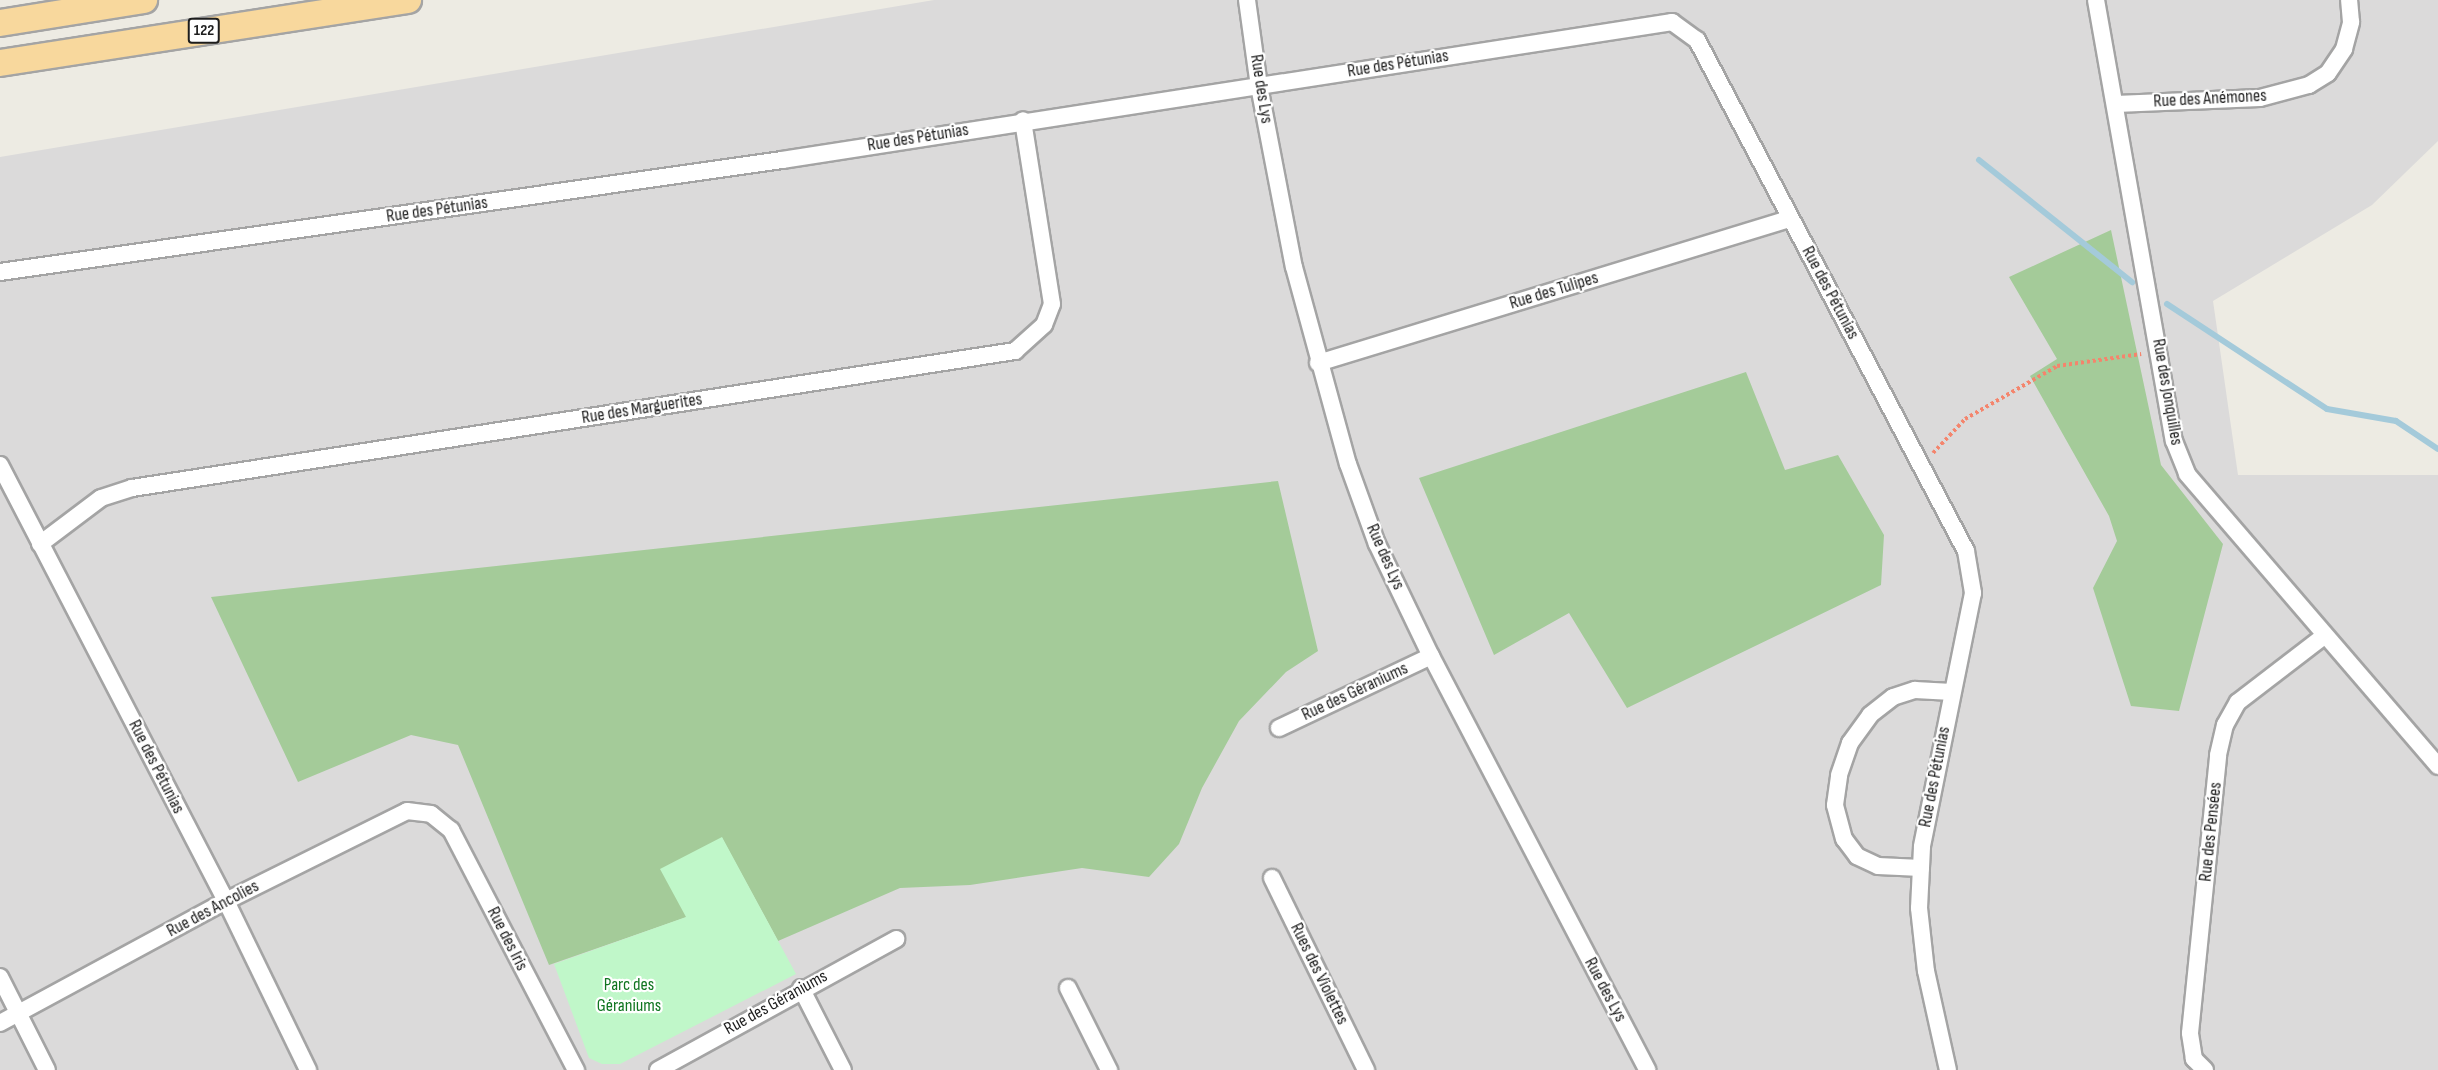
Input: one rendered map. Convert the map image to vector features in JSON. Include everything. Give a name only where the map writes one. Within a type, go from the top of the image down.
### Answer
[{"type":"main road","points":[[0,23],[144,0]]},
{"type":"main road","name":"122","points":[[0,63],[408,0]]},
{"type":"street","name":"Rue des Lys","points":[[1247,0],[1259,86],[1294,267],[1318,363],[1348,465],[1377,544],[1431,656],[1647,1070]]},
{"type":"street","name":"Rue des Jonquilles","points":[[2097,0],[2174,441],[2187,474],[2324,636],[2438,765]]},
{"type":"street","name":"Rue des Anémones","points":[[2116,104],[2260,98],[2309,85],[2328,73],[2344,49],[2351,22],[2349,0]]},
{"type":"street","name":"Rue des Pétunias","points":[[0,272],[770,162],[1023,120],[1672,22],[1697,40],[1966,550],[1971,569],[1973,593],[1952,692],[1921,868],[1919,908],[1926,971],[1948,1070]]},
{"type":"street","name":"Rue des Marguerites","points":[[40,544],[101,498],[132,488],[1015,351],[1044,325],[1052,304],[1023,120]]},
{"type":"street","name":"Rue des Tulipes","points":[[1318,363],[1790,219]]},
{"type":"street","name":"Rue des Pétunias","points":[[0,465],[226,902],[308,1070]]},
{"type":"street","name":"Rue des Pensées","points":[[2205,1070],[2194,1059],[2190,1033],[2218,755],[2225,725],[2238,702],[2324,636]]},
{"type":"street","name":"Rue des Géraniums","points":[[1279,728],[1431,656]]},
{"type":"street","points":[[1921,868],[1878,866],[1857,856],[1844,839],[1834,805],[1839,775],[1857,734],[1870,715],[1893,697],[1916,690],[1952,692]]},
{"type":"street","name":"Rue des Ancolies","points":[[0,1023],[226,902],[407,812],[431,814]]},
{"type":"street","name":"Rue des Iris","points":[[431,814],[451,830],[576,1070]]},
{"type":"street","name":"Rues des Violettes","points":[[1272,878],[1366,1070]]},
{"type":"street","name":"Rue des Géraniums","points":[[658,1070],[801,988],[896,939]]},
{"type":"street","points":[[0,977],[47,1070]]},
{"type":"street","points":[[801,988],[843,1070]]},
{"type":"street","points":[[1068,988],[1109,1070]]},
{"type":"path","points":[[1921,465],[1965,419],[2057,366],[2160,351]]},
{"type":"shaded area","points":[[934,0],[2438,0],[2438,141],[2372,205],[2213,301],[2238,475],[2438,475],[2438,1070],[0,1070],[0,157]]},
{"type":"green space","points":[[2111,230],[2161,465],[2223,544],[2179,711],[2131,706],[2093,588],[2117,541],[2109,516],[2030,376],[2057,359],[2009,277]]},
{"type":"green space","points":[[1746,372],[1785,470],[1838,455],[1884,535],[1881,585],[1627,708],[1569,613],[1494,655],[1419,478]]},
{"type":"green space","points":[[1278,481],[1318,651],[1286,672],[1239,721],[1202,788],[1179,844],[1149,877],[1082,868],[970,885],[900,888],[778,941],[722,838],[687,917],[549,965],[458,745],[411,735],[298,782],[211,597]]},
{"type":"green space","name":"Parc des Géraniums","points":[[722,837],[796,974],[620,1064],[602,1064],[589,1058],[554,964],[686,917],[660,869]]},
{"type":"waterway","points":[[1979,160],[2132,282]]},
{"type":"waterway","points":[[2167,304],[2327,409],[2396,421],[2438,449]]}]
